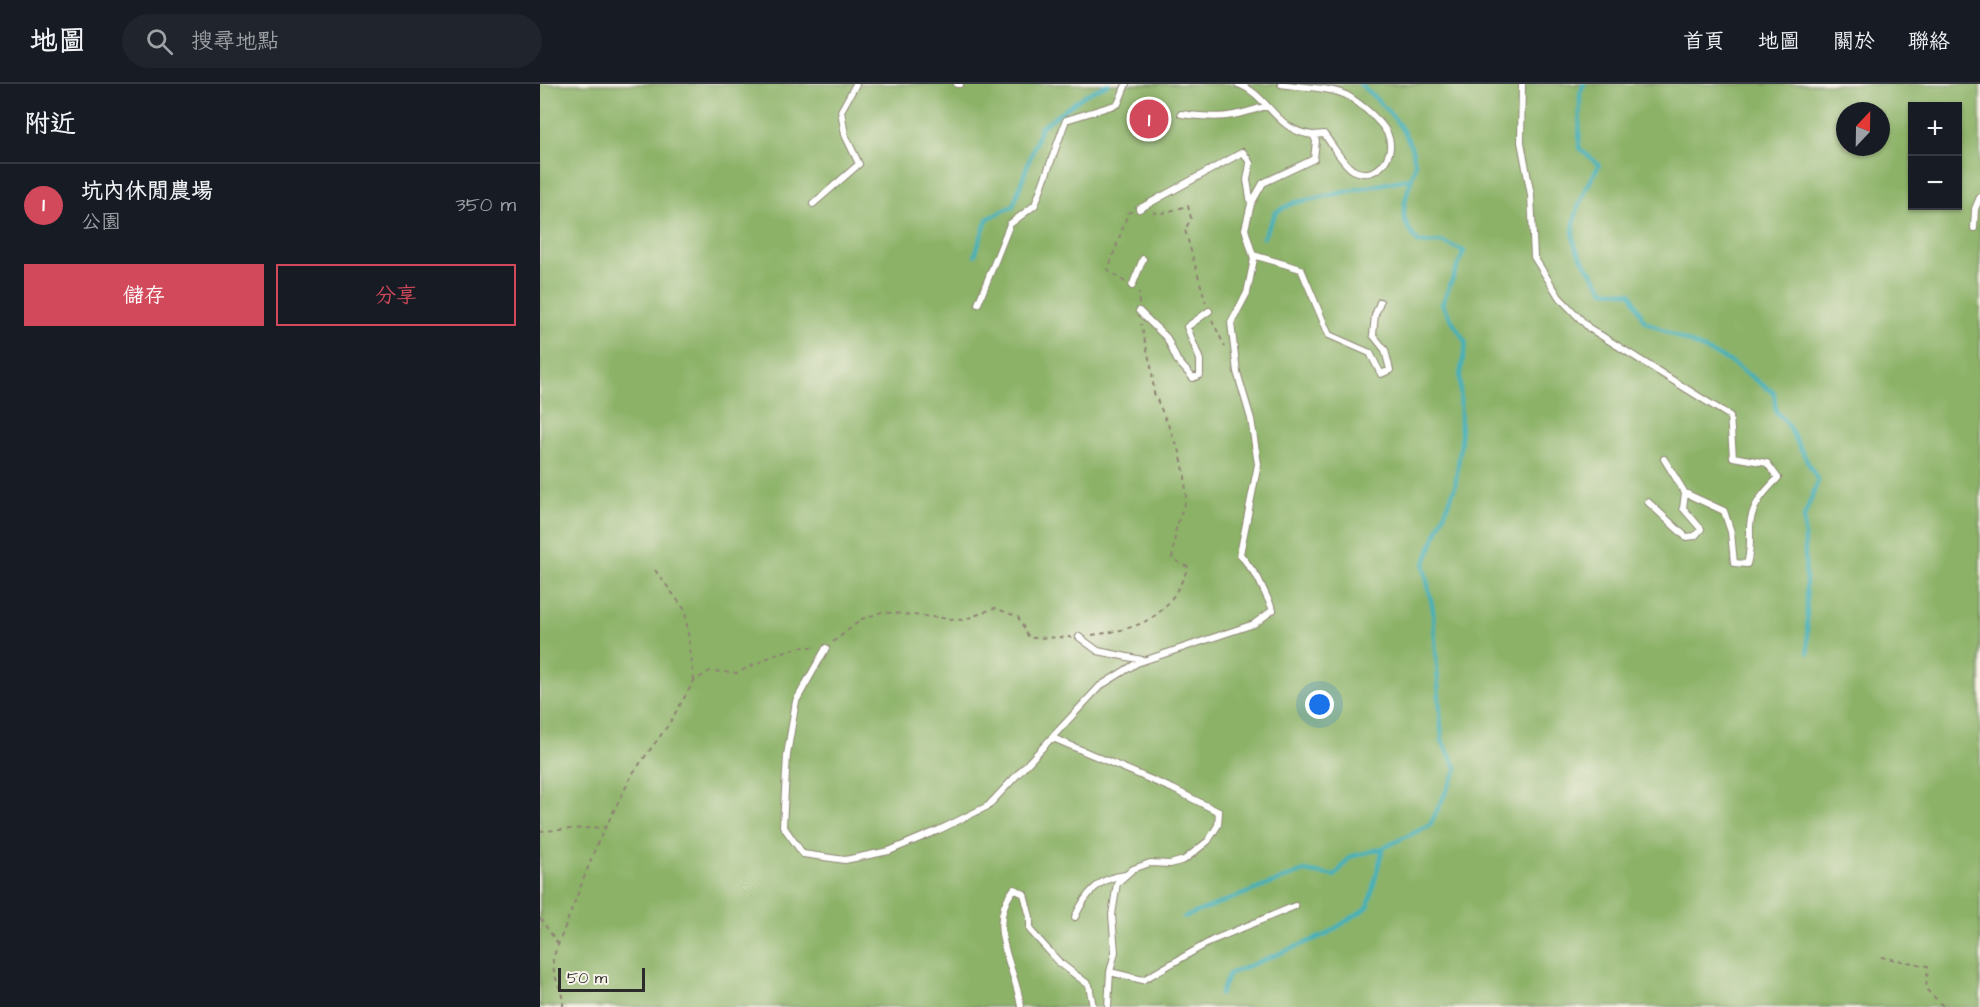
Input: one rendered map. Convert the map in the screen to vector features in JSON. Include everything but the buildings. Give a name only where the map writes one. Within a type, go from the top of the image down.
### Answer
[{"type":"lane","points":[[813,204],[859,164],[845,135],[841,111],[856,84]]},
{"type":"lane","points":[[978,304],[1010,224],[1035,206],[1066,120],[1118,104],[1126,84]]},
{"type":"lane","points":[[1242,85],[1275,117],[1299,133],[1324,134],[1352,169],[1364,173],[1380,169],[1387,161],[1390,148],[1388,134],[1373,117],[1342,93],[1281,84]]},
{"type":"lane","points":[[1522,84],[1521,142],[1531,195],[1533,257],[1559,297],[1589,328],[1730,416],[1733,457],[1767,463],[1778,478],[1759,496],[1750,523],[1751,551],[1747,564],[1734,563],[1731,532],[1724,511],[1685,493],[1664,459]]},
{"type":"lane","points":[[1181,114],[1209,118],[1233,117],[1266,106]]},
{"type":"lane","points":[[826,648],[795,701],[787,755],[783,826],[803,854],[845,860],[889,851],[988,806],[1100,686],[1144,660],[1254,624],[1273,610],[1258,578],[1240,554],[1258,464],[1231,323],[1248,293],[1254,260],[1245,229],[1251,204],[1263,183],[1314,159],[1316,141],[1313,135]]},
{"type":"lane","points":[[1139,209],[1243,152],[1251,163],[1247,180],[1251,204]]},
{"type":"lane","points":[[1974,228],[1975,209],[1980,197]]},
{"type":"lane","points":[[1253,255],[1301,269],[1329,335],[1370,352],[1381,374],[1390,370],[1385,350],[1373,335],[1375,315],[1380,302]]},
{"type":"lane","points":[[1132,286],[1143,259]]},
{"type":"lane","points":[[1139,311],[1167,338],[1177,360],[1193,378],[1200,375],[1200,360],[1187,327],[1209,311]]},
{"type":"lane","points":[[1648,502],[1686,537],[1695,536],[1701,529],[1683,508],[1685,493]]},
{"type":"lane","points":[[1079,637],[1098,651],[1144,660]]},
{"type":"lane","points":[[1053,738],[1173,789],[1219,812],[1218,825],[1208,841],[1184,860],[1170,864],[1150,863],[1133,869],[1117,884],[1113,900],[1115,952],[1110,972],[1108,1007]]},
{"type":"lane","points":[[1075,917],[1092,888],[1108,877],[1126,875]]},
{"type":"lane","points":[[1021,1007],[1001,939],[1002,909],[1014,889],[1024,894],[1030,917],[1030,930],[1060,963],[1089,985],[1093,1007]]},
{"type":"lane","points":[[1110,972],[1143,980],[1213,940],[1295,906]]},
{"type":"path","points":[[563,1007],[563,999],[553,974],[553,958],[606,827],[633,773],[669,724],[694,681],[710,671],[737,673],[776,654],[802,646],[826,648],[862,619],[882,612],[963,620],[995,608],[1018,617],[1029,638],[1079,637],[1129,629],[1149,620],[1165,609],[1176,595],[1188,567],[1172,559],[1176,528],[1186,500],[1185,476],[1180,452],[1154,393],[1139,311],[1140,291],[1108,270],[1128,213],[1139,209],[1159,214],[1188,206],[1191,218],[1185,230],[1209,311],[1224,345],[1235,353]]},
{"type":"path","points":[[655,570],[685,610],[694,681]]},
{"type":"path","points":[[540,831],[606,827]]},
{"type":"path","points":[[540,918],[559,945]]},
{"type":"path","points":[[1881,957],[1928,966],[1926,989],[1944,1007]]},
{"type":"green space","points":[[540,84],[1980,84],[1980,1007],[540,1007]]},
{"type":"waterway","points":[[975,255],[987,219],[1013,206],[1041,127],[1085,95],[1108,84]]},
{"type":"waterway","points":[[1220,995],[1229,974],[1325,935],[1368,907],[1383,848],[1430,825],[1457,769],[1442,741],[1433,610],[1424,565],[1455,487],[1461,443],[1460,375],[1466,343],[1442,304],[1464,251],[1442,242],[1419,243],[1407,227],[1404,206],[1415,166],[1412,150],[1408,139],[1394,118],[1360,84]]},
{"type":"waterway","points":[[1584,84],[1580,93],[1579,148],[1599,165],[1583,195],[1575,219],[1573,231],[1578,252],[1604,290],[1631,293],[1644,321],[1729,361],[1774,393],[1776,412],[1786,422],[1818,481],[1804,517],[1808,653]]},
{"type":"waterway","points":[[1263,238],[1276,212],[1293,203],[1411,178]]},
{"type":"waterway","points":[[1184,917],[1304,871],[1335,876],[1350,857],[1383,848]]},
{"type":"place","name":"坑內休閒農場","points":[[1149,119]]}]
